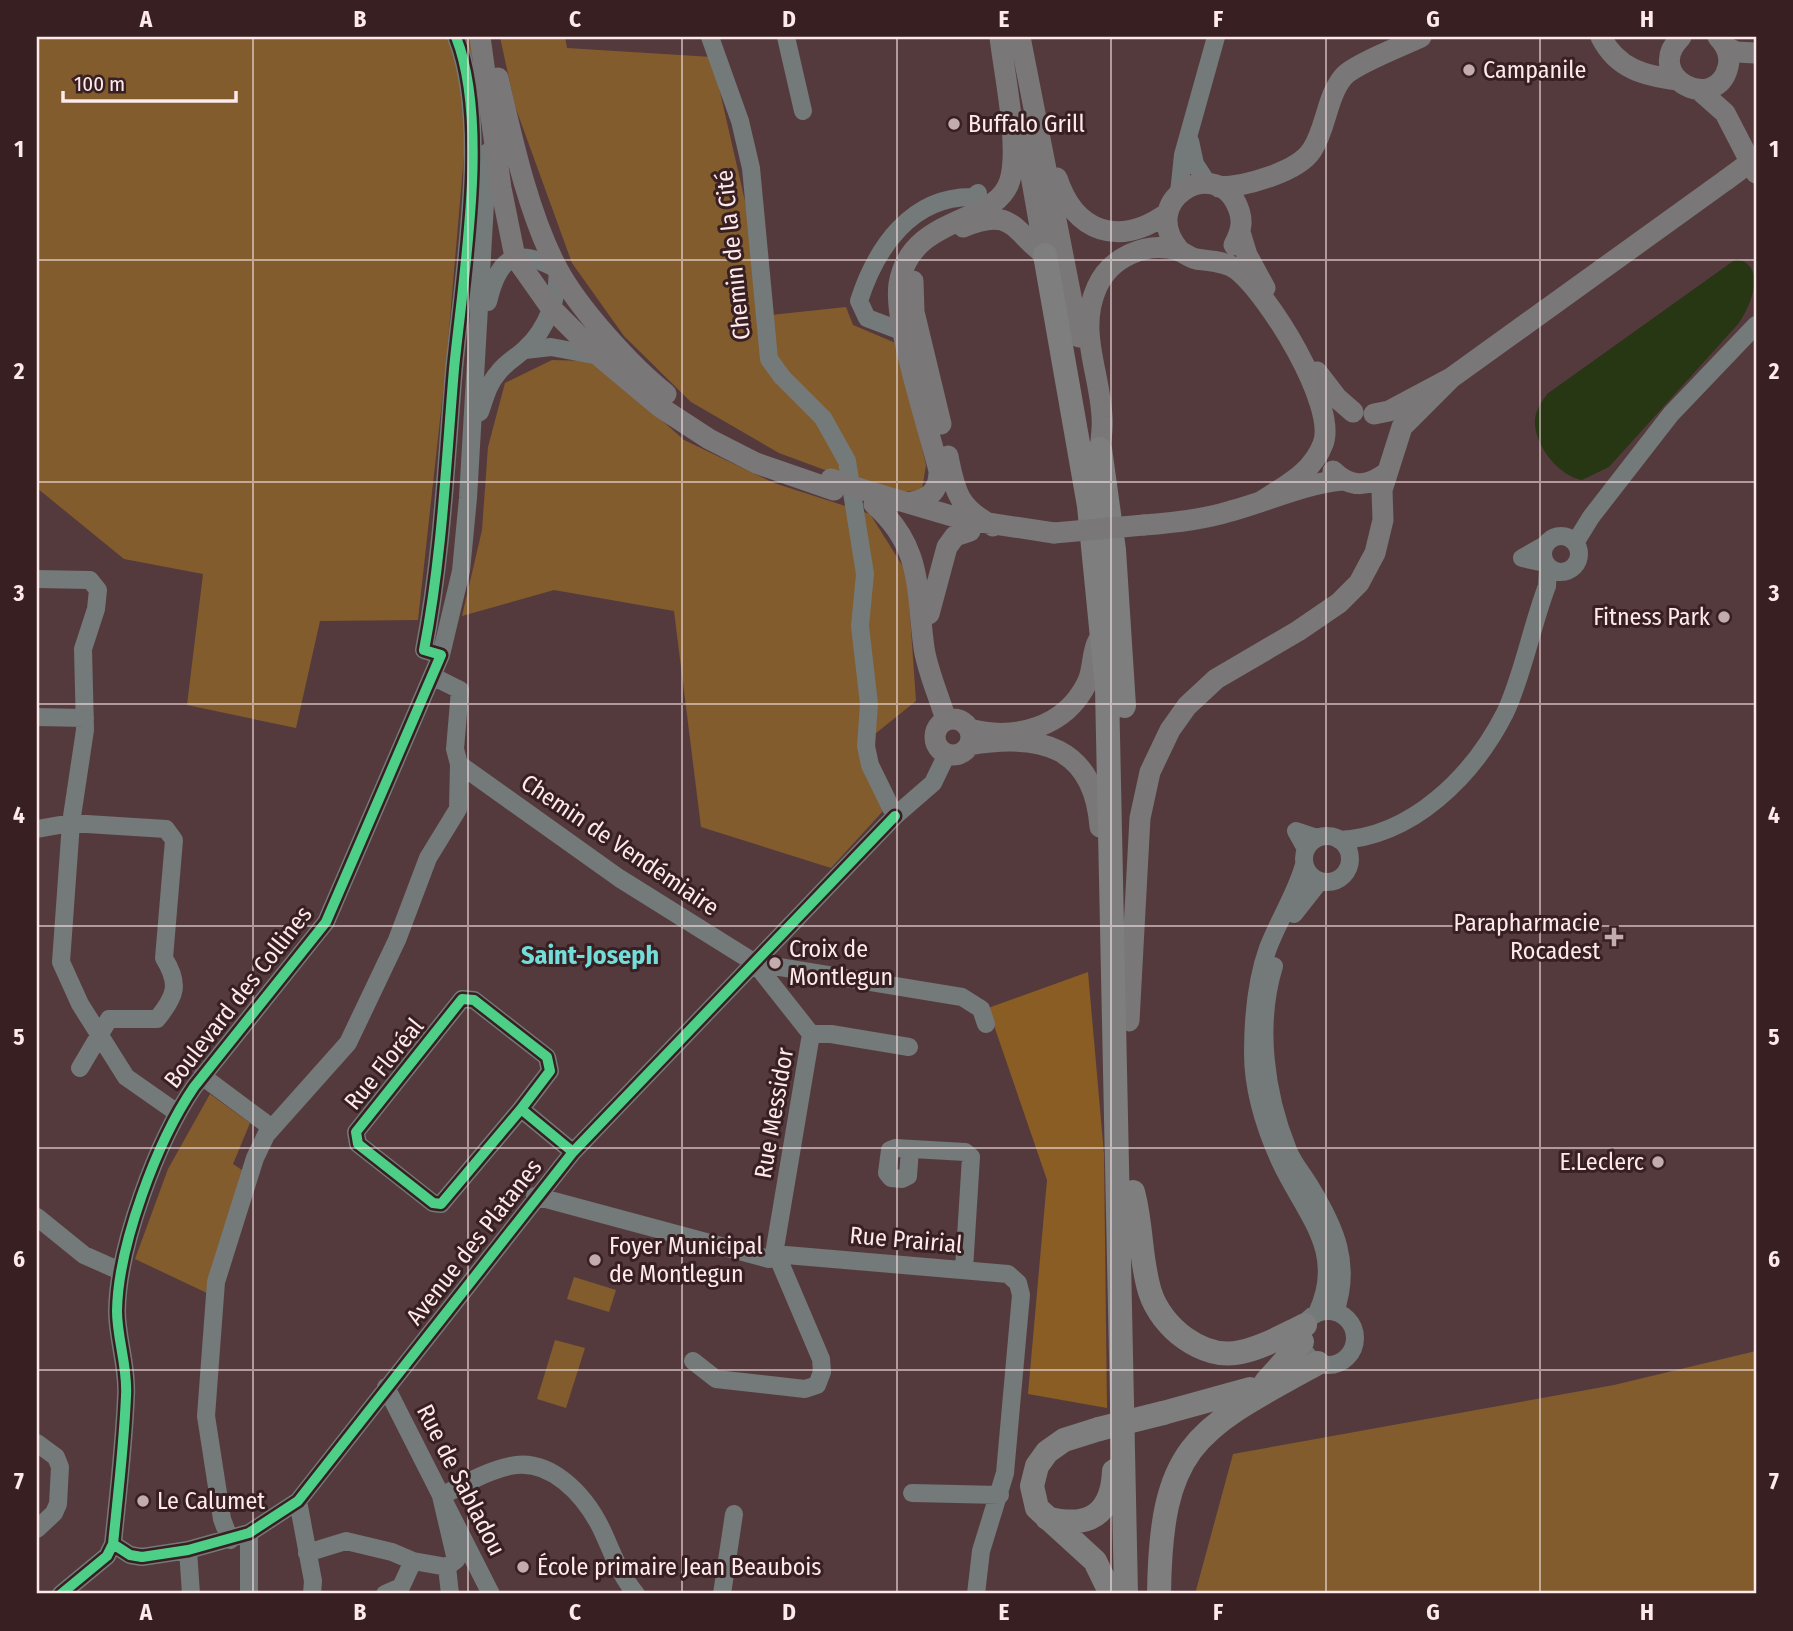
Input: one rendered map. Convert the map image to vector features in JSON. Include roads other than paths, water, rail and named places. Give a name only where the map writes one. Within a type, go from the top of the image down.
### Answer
[{"type":"highway","points":[[1045,255],[1089,506],[1108,701],[1113,1083],[1126,1594]]},
{"type":"highway","points":[[1100,449],[1114,550],[1123,662],[1142,1594]]},
{"type":"highway","points":[[1133,1192],[1150,1293],[1167,1321],[1185,1339],[1208,1350],[1238,1353],[1269,1344],[1315,1323]]},
{"type":"highway","points":[[1266,1383],[1315,1323]]},
{"type":"highway","points":[[1047,1518],[1074,1523],[1092,1519],[1106,1504],[1114,1482],[1121,1331]]},
{"type":"highway","points":[[1159,1594],[1160,1538],[1174,1476],[1201,1436],[1231,1410],[1318,1363]]},
{"type":"highway","points":[[1111,1594],[1095,1561],[1037,1508],[1032,1486],[1037,1466],[1047,1452],[1064,1440],[1099,1429],[1293,1376]]},
{"type":"main road","points":[[480,37],[505,214],[515,257],[551,308],[598,356],[660,407],[709,439],[756,463],[833,484]]},
{"type":"main road","points":[[488,37],[537,218],[557,269],[598,324],[654,385],[703,424],[762,453],[867,498],[970,531],[1002,535],[1185,522],[1319,482],[1342,480],[1363,484],[1386,473]]},
{"type":"main road","points":[[908,503],[925,500],[934,493],[939,483],[939,471],[899,284],[911,253],[938,229],[996,201],[1010,180],[1013,153],[1000,37]]},
{"type":"main road","points":[[1016,41],[1062,194],[1073,213],[1090,225],[1115,231],[1138,230],[1166,214],[1179,193],[1193,185],[1233,187],[1262,180],[1302,162],[1312,150],[1335,89],[1346,73],[1421,37]]},
{"type":"main road","points":[[1601,37],[1621,63],[1639,72],[1678,80]]},
{"type":"main road","points":[[1016,41],[1045,255]]},
{"type":"main road","points":[[1016,41],[1100,449]]},
{"type":"main road","points":[[1639,72],[1676,41]]},
{"type":"main road","points":[[1676,41],[1670,65],[1678,80],[1688,88],[1709,88],[1723,78]]},
{"type":"main road","points":[[1722,42],[1736,52],[1756,53]]},
{"type":"main road","points":[[1722,42],[1729,63],[1723,78],[1725,113]]},
{"type":"main road","points":[[1699,90],[1725,113],[1756,173]]},
{"type":"main road","points":[[1262,501],[1308,471],[1325,437],[1339,417],[1389,411],[1451,378],[1756,158]]},
{"type":"main road","points":[[1209,260],[1223,255],[1234,245],[1250,194],[1262,180]]},
{"type":"main road","points":[[1214,185],[1233,197],[1247,255],[1289,329],[1337,398],[1393,432],[1396,446]]},
{"type":"main road","points":[[1166,214],[1166,227],[1179,250]]},
{"type":"main road","points":[[993,526],[971,514],[960,499],[934,390],[907,320],[913,280],[920,262],[933,244],[945,235],[981,220],[1002,220],[1019,228],[1033,246],[1045,255]]},
{"type":"main road","points":[[1100,449],[1102,417],[1087,317],[1097,288],[1109,266],[1125,256],[1146,249],[1179,250],[1193,258],[1236,268],[1257,291],[1311,376],[1323,407],[1327,465],[1342,480]]},
{"type":"main road","points":[[1129,1021],[1140,818],[1150,772],[1170,730],[1187,706],[1216,680],[1298,631],[1339,603],[1359,583],[1375,553],[1383,520],[1382,490],[1406,421],[1451,378]]},
{"type":"main road","points":[[867,498],[908,503],[993,526],[1054,533]]},
{"type":"main road","points":[[867,498],[893,520],[911,556],[919,583],[924,649],[946,720]]},
{"type":"main road","points":[[924,649],[932,595],[947,547],[955,536],[970,531]]},
{"type":"main road","points":[[969,737],[1027,732],[1063,713],[1089,681],[1094,648],[1103,634]]},
{"type":"main road","points":[[946,720],[962,722],[969,737],[962,752],[947,754],[935,740],[937,728],[946,720]]},
{"type":"main road","points":[[969,737],[1029,740],[1070,758],[1088,780],[1098,804],[1104,977],[1113,1083]]},
{"type":"street","points":[[441,655],[424,650],[437,581],[472,176],[470,83],[456,37]]},
{"type":"street","name":"Chemin de la Cité","points":[[710,37],[740,121],[751,168],[769,359],[782,377],[823,418],[847,461],[865,575],[860,626],[869,704],[866,746],[870,765],[895,816]]},
{"type":"street","points":[[786,37],[803,111]]},
{"type":"street","points":[[1179,193],[1189,134],[1216,37]]},
{"type":"street","points":[[473,438],[489,168],[485,68]]},
{"type":"street","points":[[1189,134],[1195,164],[1214,185]]},
{"type":"street","points":[[907,320],[870,321],[859,302],[868,274],[893,235],[939,201],[950,197],[973,197],[978,193]]},
{"type":"street","points":[[473,438],[492,382],[510,360],[525,350],[535,338],[551,308],[559,282],[557,269],[535,257],[515,257],[503,264],[495,276],[484,324],[478,335]]},
{"type":"street","points":[[1570,539],[1591,517],[1671,414],[1756,326]]},
{"type":"street","points":[[1729,355],[1756,338]]},
{"type":"street","points":[[525,350],[551,347],[598,356]]},
{"type":"street","name":"Boulevard des Collines","points":[[113,1544],[127,1392],[117,1313],[120,1271],[149,1179],[176,1112],[326,922],[434,677],[461,571],[473,438]]},
{"type":"street","points":[[1339,840],[1365,839],[1399,825],[1436,801],[1487,742],[1506,711],[1547,586],[1553,537],[1570,539]]},
{"type":"street","points":[[1549,562],[1575,565],[1579,554],[1570,539]]},
{"type":"street","points":[[37,579],[90,580],[98,590],[96,609],[83,649],[84,753],[71,823],[61,962],[98,1035],[126,1077],[176,1112]]},
{"type":"street","points":[[230,1540],[222,1519],[206,1416],[216,1282],[255,1158],[272,1128],[348,1043],[397,940],[428,858],[458,808],[459,764],[455,749],[460,690],[434,677]]},
{"type":"street","points":[[37,718],[85,718]]},
{"type":"street","name":"Avenue des Platanes","points":[[113,1544],[130,1555],[142,1557],[188,1550],[249,1533],[298,1501],[535,1196],[573,1152],[895,816],[933,783],[947,754]]},
{"type":"street","name":"Chemin de Vendémiaire","points":[[459,764],[619,878],[755,963]]},
{"type":"street","points":[[37,829],[71,823],[166,829],[174,841],[164,958],[173,972],[174,992],[169,1004],[156,1019],[109,1020],[80,1068]]},
{"type":"street","points":[[1315,1323],[1342,1315],[1353,1327],[1355,1343],[1345,1359],[1337,1363],[1318,1363],[1310,1357],[1315,1323],[1327,1292],[1329,1267],[1321,1237],[1280,1161],[1261,1111],[1253,1055],[1257,988],[1268,950],[1297,888],[1309,851],[1332,836],[1339,840],[1350,859]]},
{"type":"street","points":[[1309,851],[1313,878],[1320,881],[1340,877],[1365,839]]},
{"type":"street","points":[[1315,1323],[1342,1293],[1344,1265],[1333,1230],[1289,1152],[1273,1105],[1266,1069],[1266,1017],[1272,975],[1296,910],[1320,881]]},
{"type":"street","points":[[755,963],[962,997],[981,1010],[986,1024]]},
{"type":"street","name":"Rue Messidor","points":[[755,963],[811,1034],[812,1043],[778,1257]]},
{"type":"street","name":"Rue Floréal","points":[[462,999],[474,1000],[547,1057],[550,1071],[521,1110],[441,1204],[433,1203],[358,1144],[356,1132],[462,999]]},
{"type":"street","points":[[811,1034],[831,1034],[909,1047]]},
{"type":"street","points":[[202,1076],[272,1128]]},
{"type":"street","points":[[521,1110],[573,1152]]},
{"type":"street","points":[[910,1149],[965,1152],[971,1157],[964,1269]]},
{"type":"street","name":"Rue Prairial","points":[[535,1196],[778,1257],[1008,1273],[1018,1283],[1021,1295],[1005,1473],[1000,1495]]},
{"type":"street","points":[[37,1217],[84,1255],[120,1271]]},
{"type":"street","points":[[693,1361],[716,1378],[805,1389],[817,1385],[822,1372],[821,1359],[778,1257]]},
{"type":"street","name":"Rue de Sabladou","points":[[386,1387],[491,1594]]},
{"type":"street","points":[[37,1443],[56,1457],[60,1467],[58,1504],[54,1513],[37,1529]]},
{"type":"street","points":[[307,1553],[346,1541],[392,1552],[412,1561],[447,1567],[456,1560],[441,1496],[511,1466],[524,1464],[563,1479],[577,1490],[596,1519],[624,1580],[636,1594]]},
{"type":"street","points":[[912,1493],[1000,1495],[981,1550],[976,1594]]},
{"type":"street","points":[[298,1501],[313,1581],[312,1594]]},
{"type":"street","points":[[722,1594],[734,1514]]},
{"type":"street","points":[[249,1533],[249,1594]]},
{"type":"street","points":[[61,1594],[107,1556],[113,1544]]},
{"type":"street","points":[[188,1550],[191,1594]]},
{"type":"street","points":[[385,1594],[401,1587],[412,1561]]},
{"type":"street","points":[[447,1567],[450,1594]]},
{"type":"place","name":"Campanile","points":[[1469,70]]},
{"type":"place","name":"Buffalo Grill","points":[[954,124]]},
{"type":"place","name":"Fitness Park","points":[[1724,617]]},
{"type":"place","name":"Parapharmacie Rocadest","points":[[1614,937]]},
{"type":"place","name":"Croix de Montlegun","points":[[775,963]]},
{"type":"place","name":"E.Leclerc","points":[[1658,1162]]},
{"type":"place","name":"Foyer Municipal de Montlegun","points":[[595,1260]]},
{"type":"place","name":"Le Calumet","points":[[143,1501]]},
{"type":"place","name":"École primaire Jean Beaubois","points":[[523,1567]]},
{"type":"district","name":"Saint-Joseph","points":[[590,955]]}]
